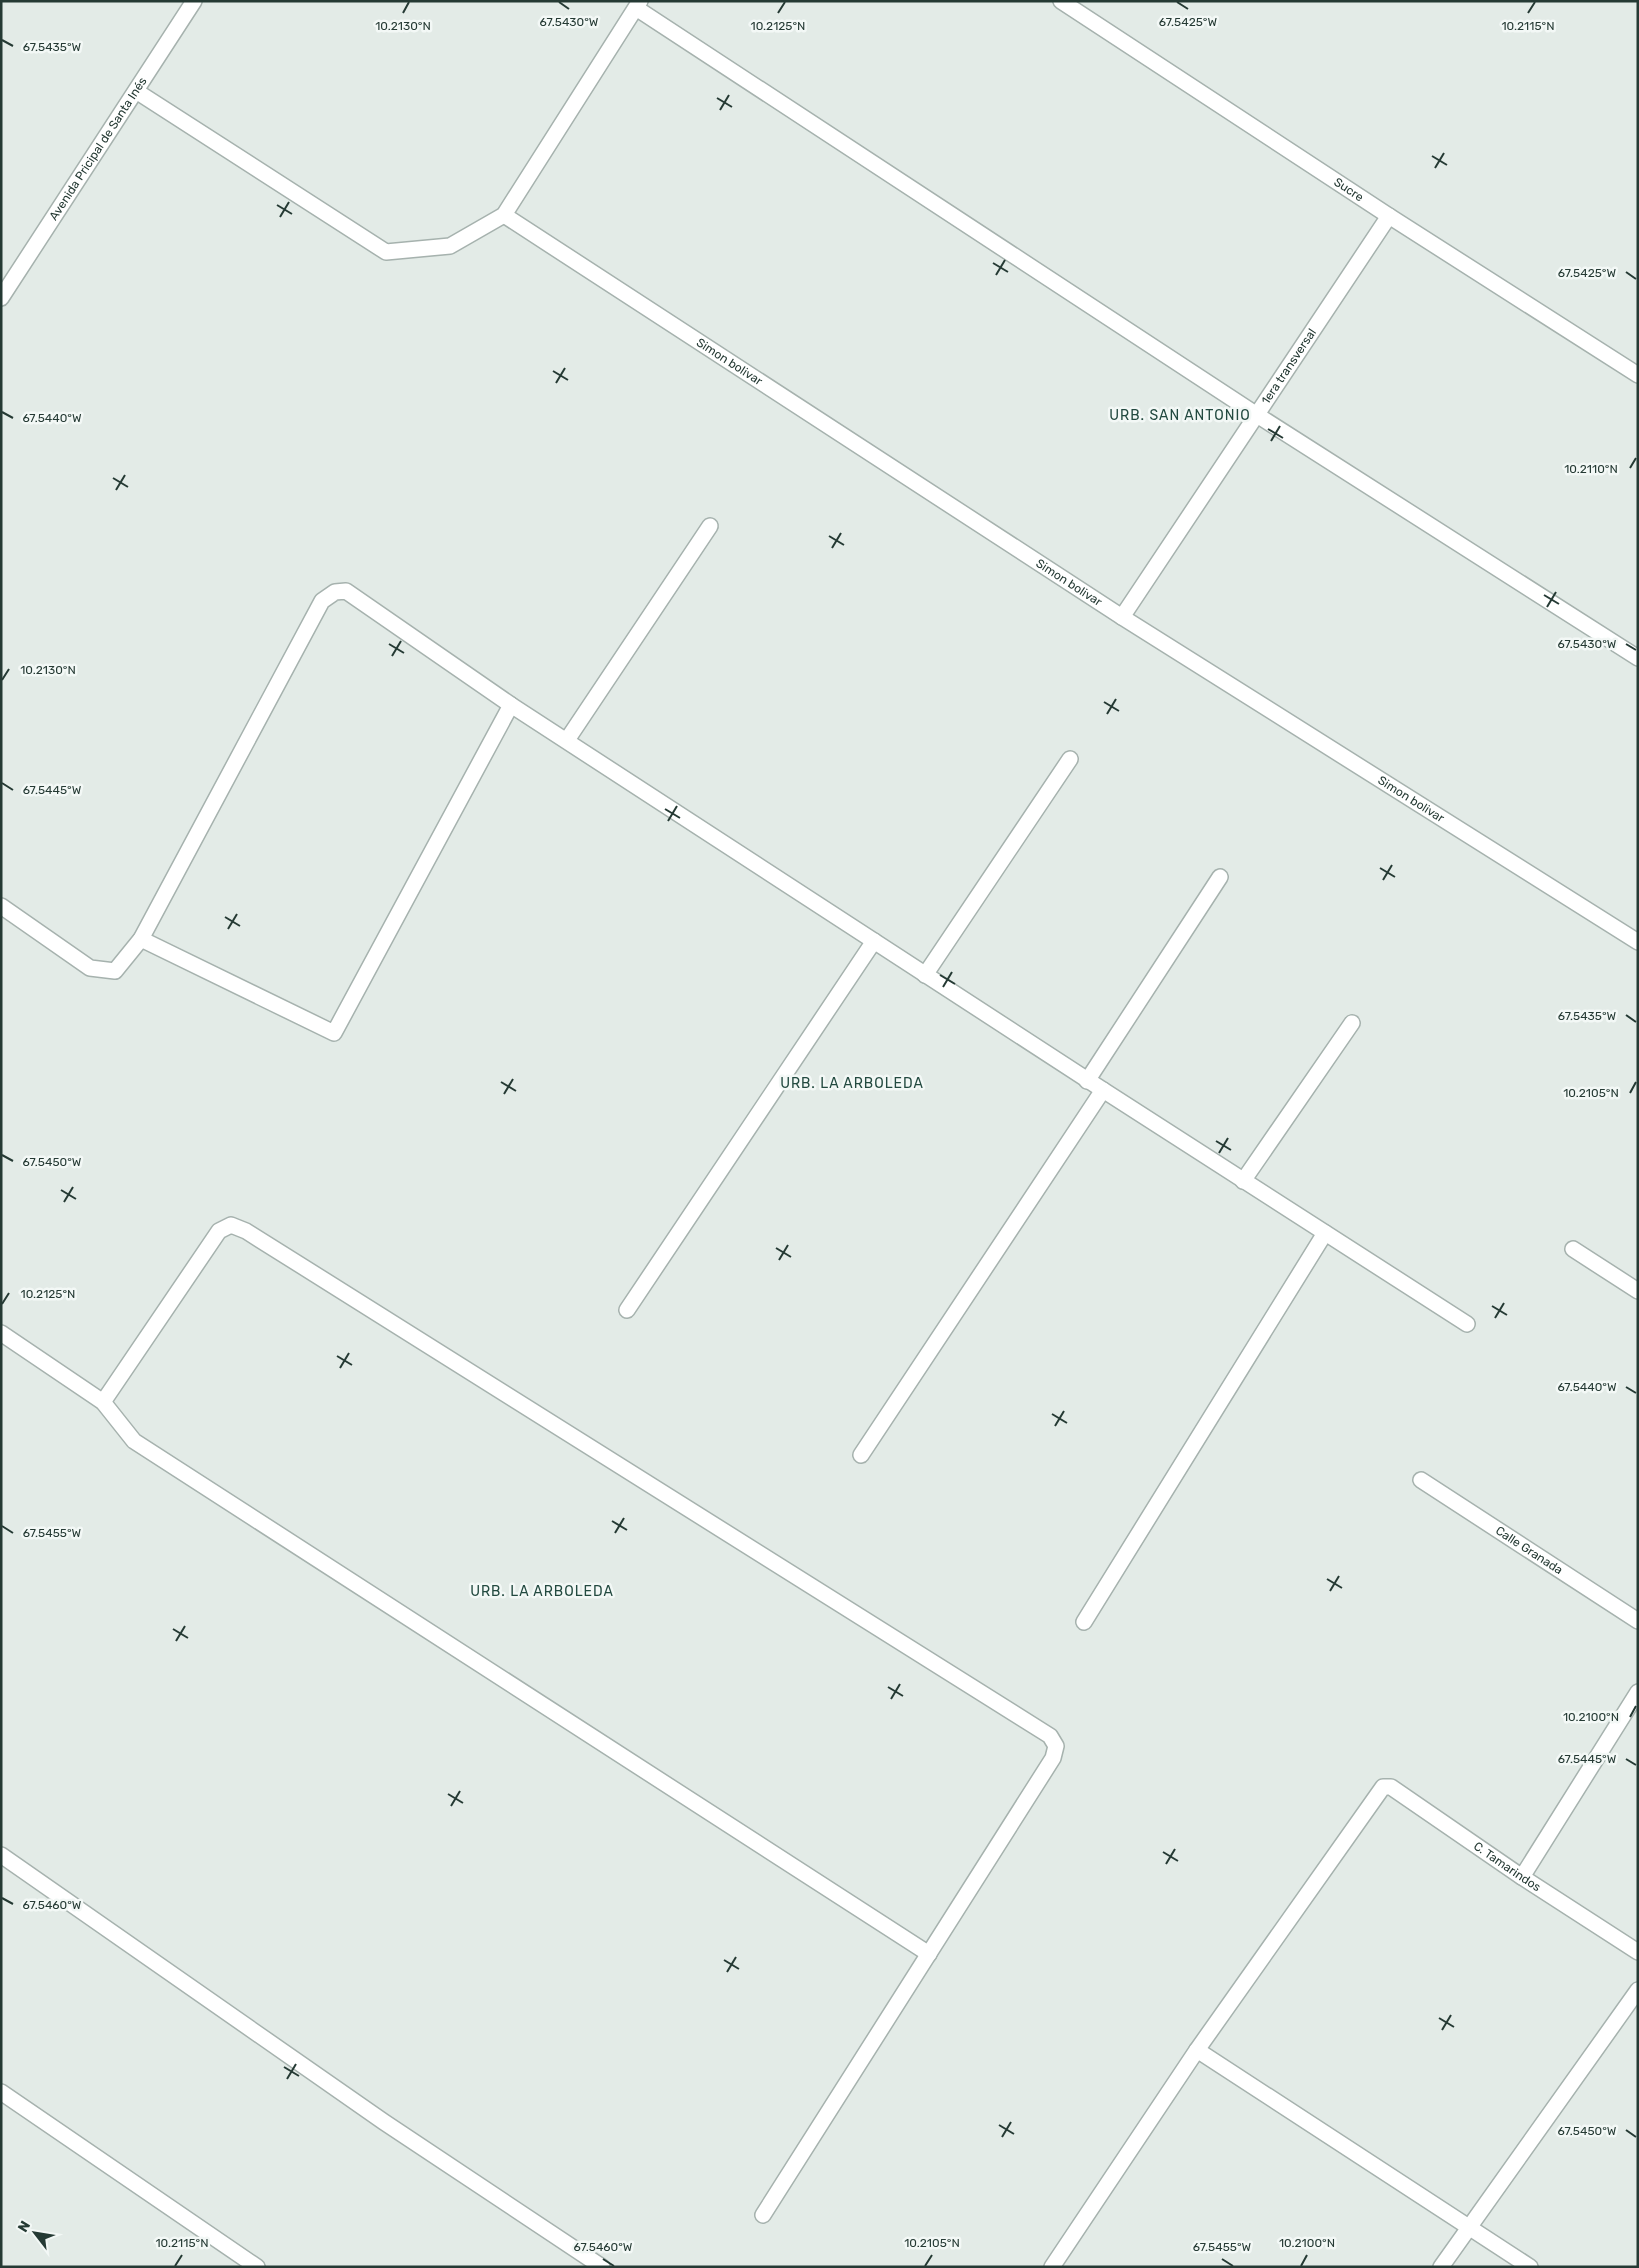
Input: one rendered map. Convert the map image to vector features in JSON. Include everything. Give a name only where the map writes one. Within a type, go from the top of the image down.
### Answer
[{"type":"street","name":"Avenida Pricipal de Santa Inés","points":[[1,298],[194,1]]},
{"type":"street","name":"Sucre","points":[[1061,1],[1389,216],[1638,374]]},
{"type":"street","points":[[136,90],[386,252],[450,246],[504,215],[638,5],[1257,415],[1638,658]]},
{"type":"street","name":"Simon bolivar","points":[[504,215],[1122,617],[1638,942]]},
{"type":"street","name":"1era transversal","points":[[1122,617],[1389,216]]},
{"type":"street","points":[[567,740],[710,526]]},
{"type":"street","points":[[1,906],[90,968],[115,971],[141,940],[322,601],[334,592],[346,591],[511,705],[1087,1081],[1467,1324]]},
{"type":"street","points":[[141,940],[334,1033],[511,705]]},
{"type":"street","points":[[925,975],[1070,759]]},
{"type":"street","points":[[1087,1081],[1220,877]]},
{"type":"street","points":[[627,1310],[874,941]]},
{"type":"street","points":[[1243,1181],[1352,1023]]},
{"type":"street","points":[[861,1455],[1102,1090]]},
{"type":"street","points":[[103,1402],[219,1231],[231,1225],[246,1231],[1050,1736],[1056,1746],[1053,1758],[763,2215]]},
{"type":"street","points":[[1084,1622],[1325,1233]]},
{"type":"street","points":[[1573,1249],[1638,1291]]},
{"type":"street","points":[[1,1333],[103,1402],[134,1441],[930,1954]]},
{"type":"street","name":"Calle Granada","points":[[1421,1480],[1638,1621]]},
{"type":"street","points":[[1522,1877],[1638,1692]]},
{"type":"street","name":"C. Tamarindos","points":[[1197,2050],[1383,1787],[1391,1787],[1522,1877],[1638,1952]]},
{"type":"street","points":[[1,1855],[384,2122],[602,2267]]},
{"type":"street","points":[[1441,2267],[1638,1990]]},
{"type":"street","points":[[1052,2267],[1197,2050],[1530,2267]]},
{"type":"street","points":[[1,2092],[257,2267]]},
{"type":"district","name":"URB. SAN ANTONIO","points":[[1180,415]]},
{"type":"district","name":"URB. LA ARBOLEDA","points":[[852,1083]]},
{"type":"district","name":"URB. LA ARBOLEDA","points":[[542,1591]]}]
